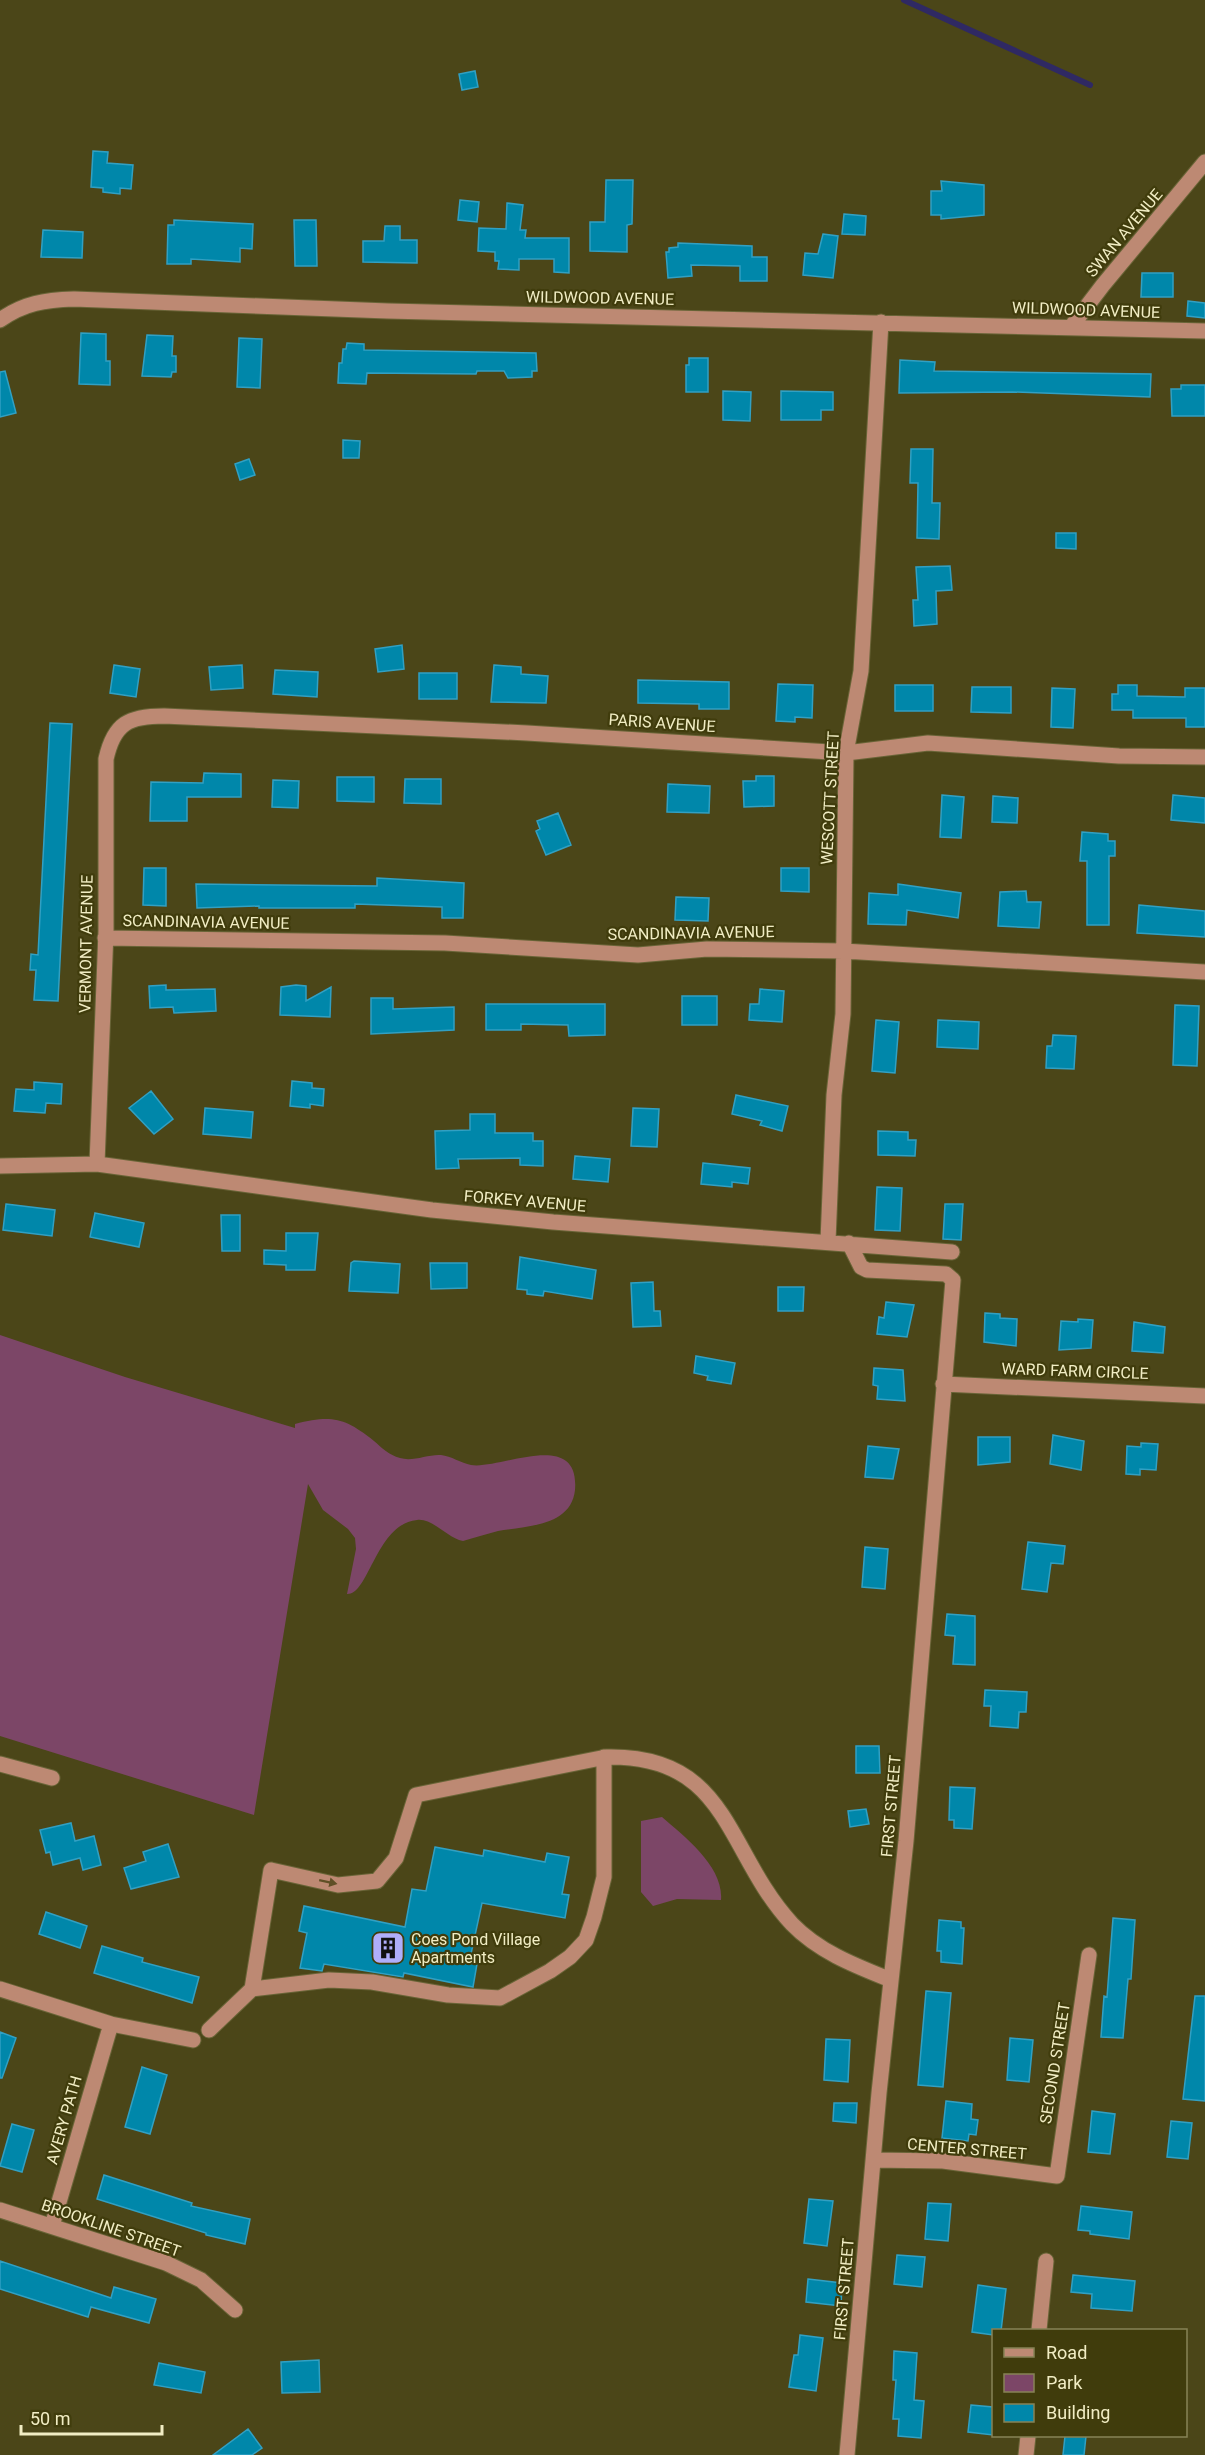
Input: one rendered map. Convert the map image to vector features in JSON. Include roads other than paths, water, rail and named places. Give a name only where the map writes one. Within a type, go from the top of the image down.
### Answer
[{"type":"street","name":"SWAN AVENUE","points":[[1071,327],[1205,162]]},
{"type":"street","name":"WILDWOOD AVENUE","points":[[0,320],[17,309],[38,301],[74,299],[388,311],[1205,331]]},
{"type":"street","name":"WESCOTT STREET","points":[[828,1241],[834,1095],[843,1014],[846,753],[861,671],[881,322]]},
{"type":"street","name":"PARIS AVENUE","points":[[119,729],[132,719],[164,716],[527,733],[846,753],[928,743],[1119,756],[1205,758]]},
{"type":"street","name":"VERMONT AVENUE","points":[[97,1164],[105,938],[106,759],[112,737],[119,729]]},
{"type":"street","name":"SCANDINAVIA AVENUE","points":[[105,938],[445,943],[638,955],[707,949],[843,951],[1205,972]]},
{"type":"street","name":"FORKEY AVENUE","points":[[0,1166],[97,1164],[432,1210],[576,1224],[952,1252]]},
{"type":"street","name":"FIRST STREET","points":[[847,2455],[873,2160],[906,1841],[953,1280],[946,1274],[867,1270],[861,1267],[849,1243]]},
{"type":"street","name":"WARD FARM CIRCLE","points":[[943,1384],[1205,1396]]},
{"type":"street","points":[[252,1989],[271,1870],[338,1885],[377,1881],[396,1858],[416,1795],[604,1757],[631,1756],[654,1760],[700,1786],[721,1813],[765,1890],[794,1926],[842,1960],[891,1980]]},
{"type":"street","points":[[209,2030],[252,1989],[329,1980],[372,1982],[448,1995],[500,1998],[550,1971],[570,1957],[586,1940],[594,1917],[604,1877],[604,1757]]},
{"type":"street","points":[[0,1764],[52,1778]]},
{"type":"street","name":"SECOND STREET","points":[[1057,2176],[1089,1955]]},
{"type":"street","points":[[0,1989],[111,2024],[193,2040]]},
{"type":"street","name":"AVERY PATH","points":[[52,2226],[111,2024]]},
{"type":"street","name":"CENTER STREET","points":[[873,2160],[943,2161],[1057,2176]]},
{"type":"street","name":"BROOKLINE STREET","points":[[0,2210],[166,2263],[201,2280],[235,2310]]},
{"type":"street","points":[[1039,2329],[1046,2261]]},
{"type":"street","points":[[1026,2455],[1028,2437]]},
{"type":"waterway","points":[[904,0],[1090,85]]},
{"type":"place","name":"Coes Pond Village Apartments","points":[[388,1948]]}]
